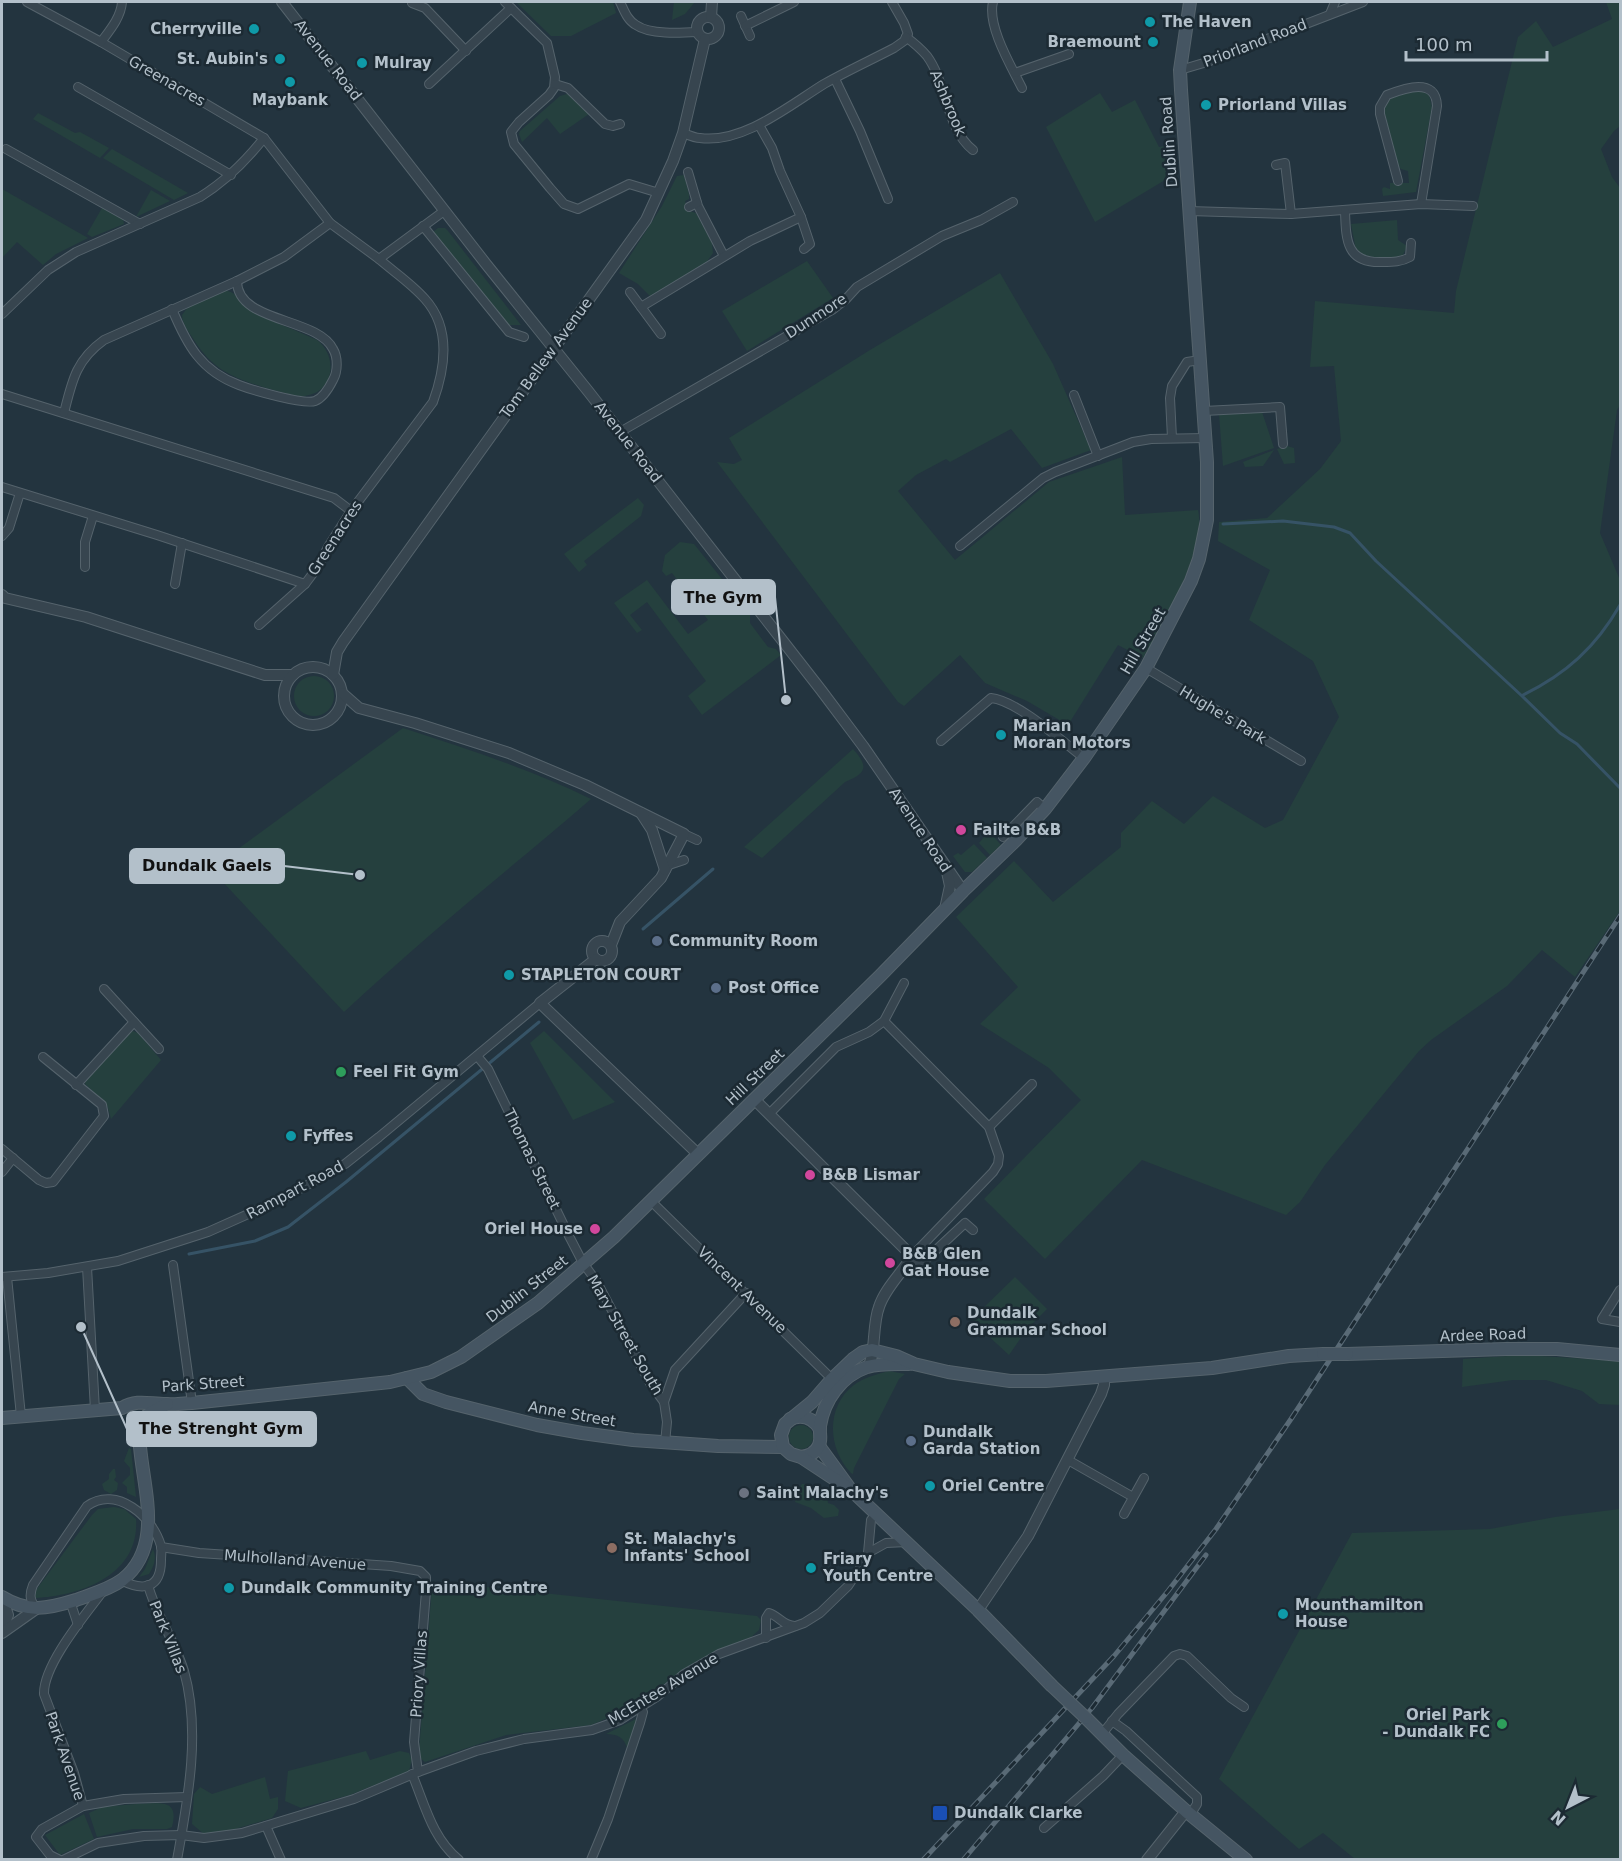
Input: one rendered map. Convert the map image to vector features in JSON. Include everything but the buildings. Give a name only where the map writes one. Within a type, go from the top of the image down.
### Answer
[{"type":"main road","name":"Dublin Road","points":[[1190,2],[1180,70],[1194,280]]},
{"type":"main road","name":"Hill Street","points":[[651,1201],[880,976],[1045,809],[1084,759],[1146,668],[1180,606],[1199,560],[1208,514],[1204,411],[1194,280]]},
{"type":"main road","name":"Dublin Street","points":[[407,1378],[431,1372],[461,1357],[538,1304],[651,1201]]},
{"type":"main road","name":"Ardee Road","points":[[914,1364],[997,1381],[1046,1381],[1212,1368],[1289,1356],[1323,1354],[1506,1348],[1557,1349],[1620,1355]]},
{"type":"main road","points":[[851,1490],[801,1457],[790,1454],[783,1447],[780,1435],[785,1424],[812,1402],[832,1379],[863,1352],[872,1350],[896,1356],[914,1364]]},
{"type":"main road","points":[[801,1457],[812,1454],[819,1446],[825,1409],[835,1389],[854,1373],[868,1367],[914,1364]]},
{"type":"main road","name":"Park Street","points":[[2,1418],[122,1408],[130,1403],[139,1402],[167,1404],[192,1402],[390,1382],[407,1378]]},
{"type":"main road","name":"Anne Street","points":[[407,1378],[423,1394],[478,1410],[582,1433],[665,1443],[783,1447]]},
{"type":"main road","points":[[139,1428],[141,1420],[146,1415],[167,1404]]},
{"type":"main road","points":[[2,1597],[21,1607],[36,1609],[70,1601],[103,1591],[121,1580],[138,1561],[146,1538],[148,1521],[139,1428],[134,1415],[122,1408]]},
{"type":"main road","points":[[790,1420],[795,1417],[807,1417],[820,1429]]},
{"type":"main road","points":[[819,1446],[851,1490],[978,1610],[1123,1755],[1188,1813],[1246,1860]]},
{"type":"street","name":"Greenacres","points":[[2,487],[304,584],[317,568],[351,511],[433,402],[445,360],[444,343],[434,312],[426,299],[379,259],[330,223],[264,138],[101,42],[27,2]]},
{"type":"street","points":[[101,42],[117,20],[122,2]]},
{"type":"street","name":"Avenue Road","points":[[282,2],[863,746],[963,891]]},
{"type":"street","points":[[620,2],[626,16],[636,26],[669,33],[702,35]]},
{"type":"street","name":"Tom Bellew Avenue","points":[[711,17],[712,2]]},
{"type":"street","points":[[745,26],[794,2]]},
{"type":"street","points":[[683,133],[700,138],[740,134],[894,48],[904,41],[908,34],[892,2]]},
{"type":"street","points":[[993,2],[991,11],[995,28],[1022,88]]},
{"type":"street","points":[[1330,14],[1335,2]]},
{"type":"street","name":"Priorland Road","points":[[1180,70],[1207,62],[1363,2]]},
{"type":"street","points":[[412,3],[424,8],[466,51]]},
{"type":"street","points":[[429,84],[466,51],[508,5],[547,43],[555,77],[554,88],[549,95],[519,122],[512,132],[514,144],[564,204],[578,208],[629,184],[659,193]]},
{"type":"street","points":[[741,16],[750,36]]},
{"type":"street","name":"Tom Bellew Avenue","points":[[315,667],[337,652],[646,220],[683,133],[702,35],[699,22],[704,17],[717,20],[720,29],[713,38],[702,35]]},
{"type":"street","name":"Ashbrook","points":[[906,38],[921,50],[932,64],[961,138],[973,150]]},
{"type":"street","points":[[1015,73],[1069,54]]},
{"type":"street","points":[[835,79],[860,131],[888,200]]},
{"type":"street","points":[[555,84],[568,88],[605,124],[613,126],[620,124]]},
{"type":"street","points":[[1398,181],[1382,123],[1380,107],[1387,95],[1415,86],[1423,87],[1432,92],[1437,106],[1421,204]]},
{"type":"street","points":[[78,87],[231,175]]},
{"type":"street","points":[[759,125],[772,148],[801,217],[810,244],[804,249]]},
{"type":"street","points":[[2,314],[33,283],[76,252],[200,197],[231,175],[246,161],[264,138]]},
{"type":"street","points":[[6,148],[140,224]]},
{"type":"street","points":[[1276,165],[1285,163],[1291,214]]},
{"type":"street","points":[[688,172],[693,205],[724,256]]},
{"type":"street","name":"Dunmore","points":[[620,432],[831,310],[846,300],[857,287],[942,236],[981,220],[1013,202]]},
{"type":"street","points":[[1189,211],[1291,214],[1421,204],[1473,206]]},
{"type":"street","points":[[379,259],[444,211]]},
{"type":"street","points":[[1345,211],[1350,246],[1357,258],[1371,262],[1401,262],[1410,257],[1411,243]]},
{"type":"street","points":[[641,307],[750,241],[801,217]]},
{"type":"street","points":[[64,413],[75,374],[89,350],[104,340],[237,281],[284,257],[330,223]]},
{"type":"street","points":[[423,226],[509,332],[524,337]]},
{"type":"street","points":[[172,309],[196,356],[218,376],[267,394],[307,402],[315,401],[327,390],[336,375],[334,350],[328,341],[317,333],[250,304],[237,289],[237,281]]},
{"type":"street","points":[[630,292],[662,334]]},
{"type":"street","points":[[1172,438],[1170,398],[1172,386],[1187,362],[1200,360]]},
{"type":"street","points":[[5,395],[334,498],[351,511]]},
{"type":"street","points":[[1074,395],[1098,456]]},
{"type":"street","points":[[1204,411],[1280,407],[1283,444]]},
{"type":"street","points":[[960,546],[1042,478],[1133,442],[1151,439],[1205,438]]},
{"type":"street","points":[[2,536],[9,528],[20,493]]},
{"type":"street","points":[[85,567],[85,542],[93,516]]},
{"type":"street","points":[[175,584],[182,543]]},
{"type":"street","points":[[259,625],[304,584]]},
{"type":"street","points":[[3,597],[86,617],[265,675],[293,675]]},
{"type":"street","name":"Tom Bellew Avenue","points":[[333,675],[337,652]]},
{"type":"street","points":[[315,667],[323,668],[333,675],[342,693],[341,703],[336,713],[328,720],[318,724],[302,722],[290,712],[284,694],[287,683],[293,675],[303,669],[315,667]]},
{"type":"street","name":"Hughe's Park","points":[[1146,668],[1301,761]]},
{"type":"street","points":[[265,675],[284,694]]},
{"type":"street","points":[[342,693],[359,708],[509,753],[585,785],[698,840]]},
{"type":"street","points":[[941,741],[991,698],[1001,699],[1038,723],[1084,759]]},
{"type":"street","points":[[336,713],[359,708]]},
{"type":"street","points":[[1003,837],[1037,802],[1045,809]]},
{"type":"street","points":[[641,813],[652,830],[667,868]]},
{"type":"street","points":[[620,922],[611,945],[612,954],[608,959],[602,961],[596,958],[592,950],[594,945],[608,930],[620,922],[655,885],[667,868],[684,834]]},
{"type":"street","points":[[667,868],[684,860]]},
{"type":"street","points":[[944,910],[950,886],[947,869]]},
{"type":"street","points":[[598,941],[603,940],[611,945]]},
{"type":"street","name":"Rampart Road","points":[[4,1277],[87,1267],[128,1258],[208,1232],[301,1189],[345,1164],[483,1062],[540,1003],[596,958]]},
{"type":"street","points":[[770,1113],[836,1047],[869,1032],[884,1021],[904,983]]},
{"type":"street","points":[[104,989],[159,1049]]},
{"type":"street","points":[[540,1003],[698,1154]]},
{"type":"street","points":[[868,1367],[873,1359],[873,1329],[879,1307],[886,1293],[909,1260],[993,1172],[998,1164],[999,1156],[989,1127],[884,1021]]},
{"type":"street","points":[[76,1084],[134,1022]]},
{"type":"street","points":[[2,1149],[46,1183],[53,1182],[104,1116],[102,1106],[43,1057]]},
{"type":"street","name":"Thomas Street","points":[[483,1062],[583,1263]]},
{"type":"street","points":[[989,1127],[1032,1084]]},
{"type":"street","points":[[754,1099],[915,1265],[921,1264],[965,1223],[973,1230]]},
{"type":"street","points":[[2,1172],[13,1158]]},
{"type":"street","name":"Vincent Avenue","points":[[651,1201],[832,1379]]},
{"type":"street","name":"Mary Street South","points":[[583,1263],[597,1282],[650,1383],[664,1402],[667,1422],[665,1443]]},
{"type":"street","points":[[173,1265],[192,1402]]},
{"type":"street","points":[[87,1267],[95,1410]]},
{"type":"street","points":[[4,1277],[14,1334],[21,1416]]},
{"type":"street","points":[[1620,1290],[1602,1319],[1620,1322]]},
{"type":"street","points":[[664,1402],[675,1370],[746,1293]]},
{"type":"street","points":[[978,1610],[1028,1536],[1101,1394],[1104,1377]]},
{"type":"street","points":[[1068,1460],[1133,1497]]},
{"type":"street","points":[[1124,1514],[1144,1478]]},
{"type":"street","points":[[2,1631],[36,1609],[30,1598],[33,1585],[92,1502],[104,1499],[119,1501],[139,1512],[148,1521],[161,1547],[161,1570],[158,1579],[148,1585],[135,1587],[121,1580]]},
{"type":"street","name":"McEntee Avenue","points":[[62,1860],[98,1843],[108,1841],[144,1836],[181,1835],[204,1839],[228,1836],[354,1798],[477,1751],[524,1739],[592,1730],[620,1720],[658,1696],[684,1674],[719,1654],[804,1623],[820,1613],[848,1586],[863,1564],[872,1520],[876,1514]]},
{"type":"street","points":[[867,1553],[886,1543],[908,1542]]},
{"type":"street","name":"Mulholland Avenue","points":[[161,1547],[210,1554],[391,1566],[420,1571],[426,1577]]},
{"type":"street","name":"Priory Villas","points":[[426,1577],[414,1742],[415,1773],[427,1815],[438,1835],[459,1860]]},
{"type":"street","name":"Park Villas","points":[[148,1585],[181,1662],[190,1699],[192,1730],[187,1797],[177,1860]]},
{"type":"street","name":"Park Avenue","points":[[62,1860],[50,1855],[36,1837],[42,1829],[83,1806],[74,1773],[44,1694],[44,1687],[51,1668],[103,1591]]},
{"type":"street","points":[[2,1597],[8,1615],[2,1631]]},
{"type":"street","points":[[70,1601],[78,1625]]},
{"type":"street","points":[[766,1638],[766,1617],[769,1613],[786,1625],[798,1625]]},
{"type":"street","points":[[1101,1733],[1174,1656],[1180,1654],[1187,1656],[1231,1698],[1244,1707]]},
{"type":"street","points":[[591,1860],[608,1819],[640,1723],[643,1712],[640,1707]]},
{"type":"street","points":[[1112,1721],[1126,1731],[1197,1797],[1197,1804],[1147,1860]]},
{"type":"street","points":[[1044,1828],[1103,1776],[1123,1755]]},
{"type":"street","points":[[83,1806],[124,1799],[187,1797]]},
{"type":"street","points":[[266,1826],[281,1860]]},
{"type":"green space","points":[[516,2],[613,2],[616,13],[571,36],[551,36]]},
{"type":"green space","points":[[674,2],[695,2],[685,14],[672,20]]},
{"type":"green space","points":[[1606,2],[1620,2],[1620,126],[1601,149],[1612,177],[1620,188],[1620,405],[1617,410],[1600,533],[1620,580],[1620,911],[1575,977],[1542,950],[1507,986],[1431,1040],[1419,1051],[1325,1165],[1300,1202],[1286,1215],[1142,1160],[1045,1259],[984,1199],[1081,1100],[1049,1068],[980,1024],[1018,987],[956,917],[1014,861],[1053,902],[1121,847],[1121,833],[1152,801],[1184,824],[1213,796],[1265,828],[1283,820],[1339,717],[1313,661],[1249,620],[1270,570],[1218,541],[1219,522],[1267,518],[1320,469],[1341,441],[1334,366],[1310,367],[1315,301],[1454,313],[1456,291],[1518,37],[1536,21],[1553,47],[1612,19]]},
{"type":"green space","points":[[1419,89],[1429,95],[1432,107],[1416,192],[1383,196],[1382,189],[1384,187],[1390,189],[1390,183],[1409,183],[1408,171],[1401,169],[1398,165],[1384,111],[1386,105],[1397,95]]},
{"type":"green space","points":[[1100,93],[1112,112],[1135,100],[1159,147],[1170,145],[1175,174],[1095,222],[1046,127]]},
{"type":"green space","points":[[567,94],[572,96],[589,114],[560,134],[547,118],[522,142],[520,131],[560,96]]},
{"type":"green space","points":[[38,113],[109,148],[100,158],[33,119]]},
{"type":"green space","points":[[112,149],[188,193],[174,200],[103,158]]},
{"type":"green space","points":[[684,175],[689,194],[689,199],[685,201],[689,211],[696,213],[712,243],[713,253],[706,263],[650,296],[638,284],[619,273],[662,206],[677,176]]},
{"type":"green space","points":[[2,189],[88,238],[56,254],[43,265],[17,242],[2,258]]},
{"type":"green space","points":[[151,190],[170,201],[136,217]]},
{"type":"green space","points":[[102,208],[123,219],[124,224],[92,237],[87,234]]},
{"type":"green space","points":[[1397,220],[1398,240],[1407,246],[1403,255],[1379,258],[1356,250],[1351,224]]},
{"type":"green space","points":[[438,228],[445,228],[448,231],[521,325],[508,325],[433,232]]},
{"type":"green space","points":[[807,261],[833,298],[747,351],[722,311]]},
{"type":"green space","points":[[1000,273],[1053,364],[1091,450],[1042,468],[1011,429],[950,462],[946,459],[916,475],[898,491],[955,560],[1049,482],[1122,457],[1125,515],[1198,510],[1199,526],[1190,565],[1172,607],[1143,658],[1118,645],[1068,725],[1027,701],[985,683],[960,655],[904,706],[898,702],[717,462],[734,464],[742,460],[729,438],[870,350]]},
{"type":"green space","points":[[224,291],[234,294],[244,304],[263,316],[317,340],[324,347],[330,364],[328,381],[322,388],[305,396],[289,394],[238,378],[210,360],[188,331],[182,315],[188,307]]},
{"type":"green space","points":[[1262,412],[1274,448],[1223,466],[1219,414]]},
{"type":"green space","points":[[1287,446],[1294,448],[1295,463],[1284,464],[1277,449]]},
{"type":"green space","points":[[1274,450],[1263,466],[1245,467],[1243,462]]},
{"type":"green space","points":[[638,498],[644,505],[641,516],[584,561],[587,565],[579,572],[564,554]]},
{"type":"green space","points":[[680,542],[694,544],[750,614],[750,623],[768,647],[776,649],[781,655],[702,715],[688,696],[706,681],[647,602],[630,615],[642,630],[637,633],[614,603],[647,580],[688,634],[708,620],[672,573],[666,576],[662,571],[665,555]]},
{"type":"green space","points":[[314,676],[322,677],[328,682],[333,688],[333,704],[328,710],[322,715],[314,716],[306,715],[300,710],[295,704],[294,696],[295,688],[300,682],[306,677]]},
{"type":"green space","points":[[403,728],[522,769],[591,799],[430,935],[344,1012],[221,880],[216,865]]},
{"type":"green space","points":[[853,749],[863,765],[862,772],[845,782],[762,858],[744,847]]},
{"type":"green space","points":[[989,831],[1001,845],[990,855],[979,843]]},
{"type":"green space","points":[[974,844],[987,858],[972,872],[965,872],[953,856],[958,853],[961,855]]},
{"type":"green space","points":[[133,1031],[138,1033],[161,1060],[111,1119],[105,1103],[85,1084],[86,1079]]},
{"type":"green space","points":[[544,1031],[615,1102],[573,1120],[530,1043]]},
{"type":"green space","points":[[1015,1277],[1047,1309],[1027,1329],[1009,1355],[971,1320]]},
{"type":"green space","points":[[1522,1355],[1620,1361],[1620,1405],[1599,1404],[1582,1391],[1546,1380],[1513,1380],[1462,1387],[1463,1359]]},
{"type":"green space","points":[[889,1371],[905,1374],[899,1379],[853,1474],[843,1463],[834,1440],[834,1416],[845,1394],[854,1385],[870,1376]]},
{"type":"green space","points":[[801,1425],[809,1429],[813,1437],[809,1445],[801,1449],[793,1445],[789,1437],[793,1429]]},
{"type":"green space","points":[[129,1448],[131,1449],[136,1497],[127,1493],[127,1487],[122,1483],[130,1475],[130,1468],[124,1461]]},
{"type":"green space","points":[[115,1469],[116,1477],[114,1480],[118,1483],[117,1490],[111,1494],[104,1490],[102,1484],[109,1479],[109,1474]]},
{"type":"green space","points":[[802,1484],[809,1484],[813,1491],[817,1489],[821,1496],[827,1497],[828,1503],[839,1510],[838,1516],[824,1518],[811,1508],[795,1502],[797,1491]]},
{"type":"green space","points":[[114,1507],[124,1509],[136,1519],[135,1538],[128,1555],[118,1568],[104,1579],[88,1587],[71,1593],[35,1598],[33,1594],[92,1515],[98,1509]]},
{"type":"green space","points":[[1620,1509],[1620,1859],[1355,1859],[1323,1833],[1299,1849],[1219,1779],[1352,1533],[1490,1529],[1555,1517]]},
{"type":"green space","points":[[153,1549],[155,1559],[149,1574],[139,1577],[145,1569]]},
{"type":"green space","points":[[449,1583],[757,1616],[761,1620],[759,1630],[749,1639],[711,1654],[617,1714],[591,1725],[506,1735],[425,1762],[420,1758],[419,1751],[432,1587]]},
{"type":"green space","points":[[636,1719],[638,1721],[627,1748],[620,1737],[606,1734]]},
{"type":"green space","points":[[366,1751],[370,1760],[400,1751],[409,1753],[412,1760],[409,1771],[350,1795],[301,1808],[285,1801],[288,1771]]},
{"type":"green space","points":[[265,1777],[270,1799],[278,1797],[278,1809],[272,1818],[222,1833],[204,1834],[192,1824],[194,1794],[200,1787],[212,1794]]},
{"type":"green space","points":[[159,1803],[170,1807],[174,1817],[172,1827],[133,1829],[97,1837],[89,1813],[102,1807]]},
{"type":"green space","points":[[84,1814],[94,1839],[60,1855],[45,1835]]},
{"type":"waterway","points":[[1223,524],[1283,521],[1334,527],[1350,533],[1376,561],[1560,733],[1577,744],[1620,788]]},
{"type":"waterway","points":[[1523,695],[1553,678],[1579,658],[1601,634],[1620,605]]},
{"type":"waterway","points":[[643,929],[713,869]]},
{"type":"waterway","points":[[189,1254],[255,1241],[288,1227],[346,1182],[539,1022]]},
{"type":"railway","points":[[923,1860],[1114,1656],[1216,1529],[1291,1419],[1620,916]]},
{"type":"railway","points":[[963,1860],[1092,1708],[1206,1555]]},
{"type":"place","name":"The Haven","points":[[1150,22]]},
{"type":"place","name":"Cherryville","points":[[254,29]]},
{"type":"place","name":"Braemount","points":[[1153,42]]},
{"type":"place","name":"St. Aubin's","points":[[280,59]]},
{"type":"place","name":"Mulray","points":[[362,63]]},
{"type":"place","name":"Maybank","points":[[290,82]]},
{"type":"place","name":"Priorland Villas","points":[[1206,105]]},
{"type":"place","name":"The Gym","points":[[786,700]]},
{"type":"place","name":"Marian Moran Motors","points":[[1001,735]]},
{"type":"place","name":"Failte B&B","points":[[961,830]]},
{"type":"place","name":"Dundalk Gaels","points":[[360,875]]},
{"type":"place","name":"Community Room","points":[[657,941]]},
{"type":"place","name":"STAPLETON COURT","points":[[509,975]]},
{"type":"place","name":"Post Office","points":[[716,988]]},
{"type":"place","name":"Feel Fit Gym","points":[[341,1072]]},
{"type":"place","name":"Fyffes","points":[[291,1136]]},
{"type":"place","name":"B&B Lismar","points":[[810,1175]]},
{"type":"place","name":"Oriel House","points":[[595,1229]]},
{"type":"place","name":"B&B Glen Gat House","points":[[890,1263]]},
{"type":"place","name":"Dundalk Grammar School","points":[[955,1322]]},
{"type":"place","name":"The Strenght Gym","points":[[81,1327]]},
{"type":"place","name":"Dundalk Garda Station","points":[[911,1441]]},
{"type":"place","name":"Oriel Centre","points":[[930,1486]]},
{"type":"place","name":"Saint Malachy's","points":[[744,1493]]},
{"type":"place","name":"St. Malachy's Infants' School","points":[[612,1548]]},
{"type":"place","name":"Friary Youth Centre","points":[[811,1568]]},
{"type":"place","name":"Dundalk Community Training Centre","points":[[229,1588]]},
{"type":"place","name":"Mounthamilton House","points":[[1283,1614]]},
{"type":"place","name":"Oriel Park - Dundalk FC","points":[[1502,1724]]},
{"type":"place","name":"Dundalk Clarke","points":[[940,1813]]}]
